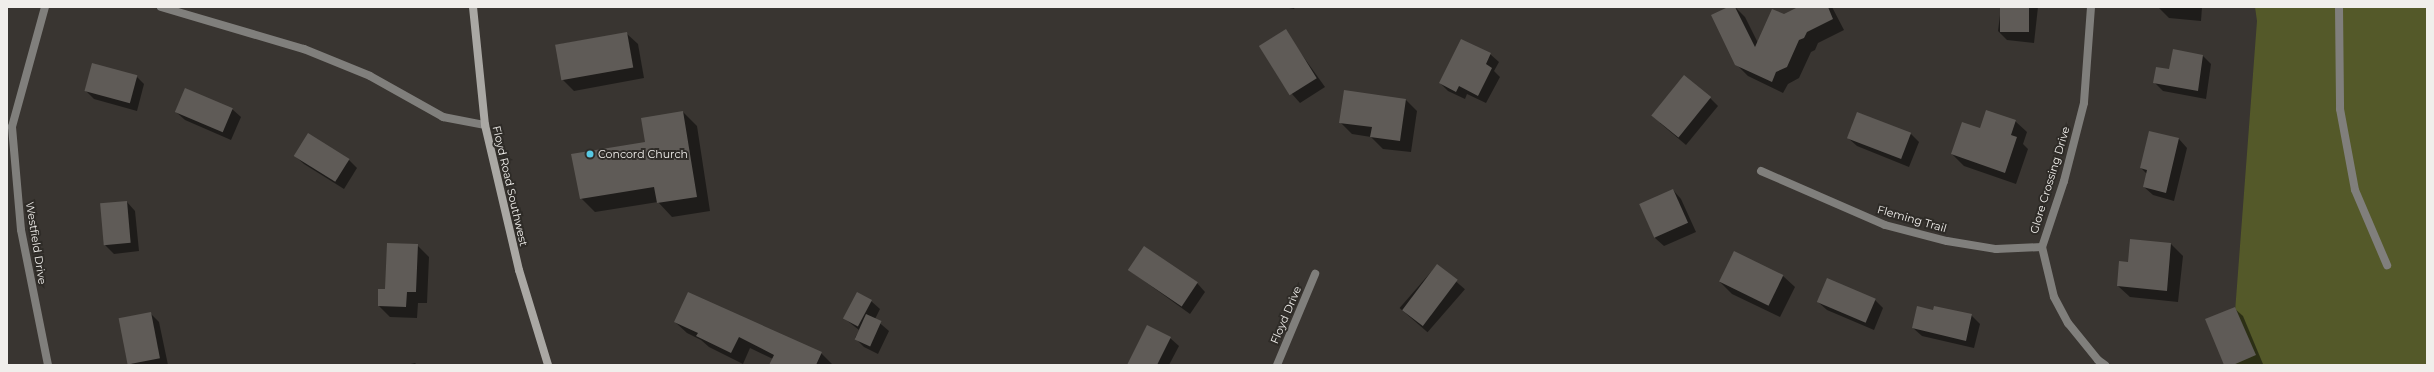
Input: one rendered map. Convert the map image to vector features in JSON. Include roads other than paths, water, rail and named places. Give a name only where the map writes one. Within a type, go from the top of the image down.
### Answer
[{"type":"main road","name":"Floyd Road Southwest","points":[[473,7],[485,125],[519,270],[548,365]]},
{"type":"street","name":"Westfield Drive","points":[[45,7],[12,127],[21,230],[48,365]]},
{"type":"street","points":[[161,7],[304,49],[370,76],[443,117],[485,125]]},
{"type":"street","name":"Glore Crossing Drive","points":[[2091,7],[2084,103],[2064,181],[2042,247],[2054,296],[2068,323],[2098,360],[2105,365]]},
{"type":"street","points":[[2339,7],[2340,109],[2355,190],[2387,265]]},
{"type":"street","name":"Fleming Trail","points":[[1761,171],[1885,225],[1947,241],[1996,249],[2042,247]]},
{"type":"street","name":"Floyd Drive","points":[[1277,365],[1316,274]]},
{"type":"place","name":"Concord Church","points":[[590,154]]}]
